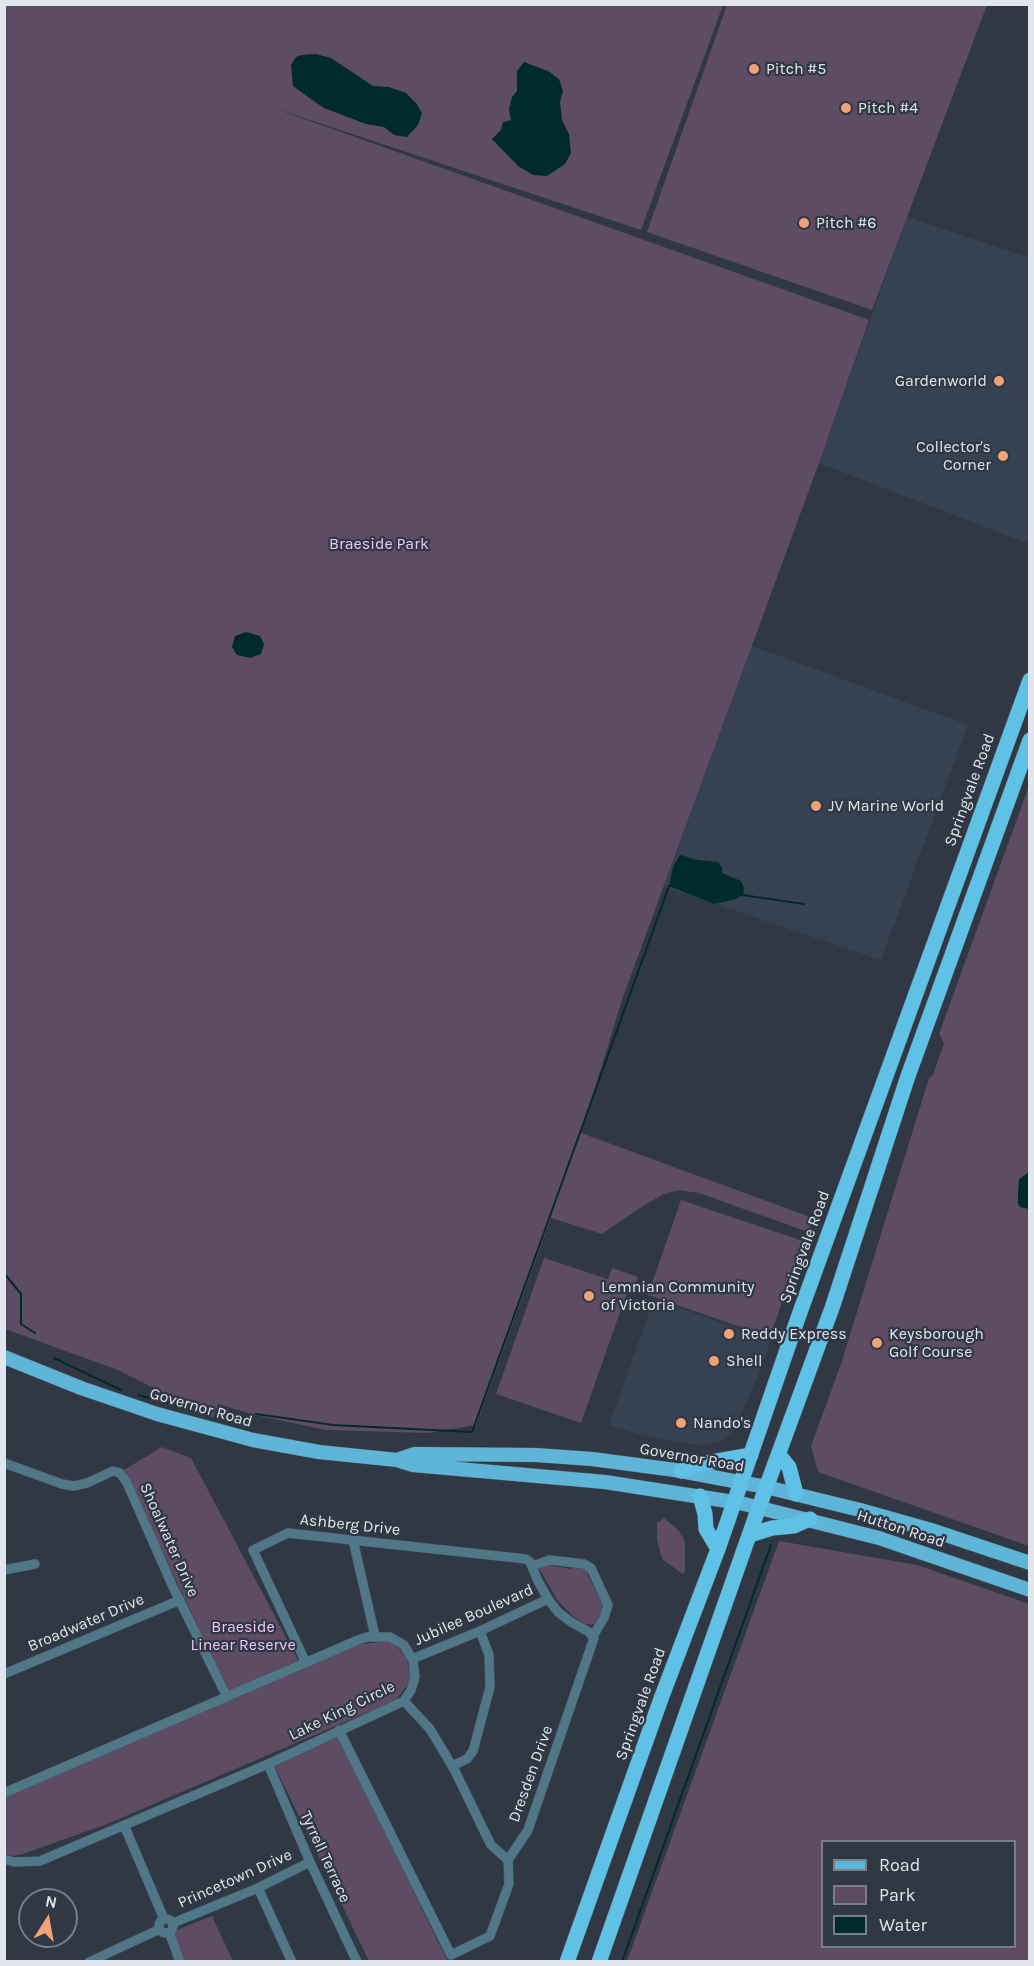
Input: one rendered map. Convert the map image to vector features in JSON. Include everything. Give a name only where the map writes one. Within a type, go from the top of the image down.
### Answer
[{"type":"highway","name":"Springvale Road","points":[[567,1962],[662,1695],[718,1549],[799,1315],[1029,680]]},
{"type":"highway","points":[[599,1962],[766,1487],[832,1308],[908,1076],[1029,740]]},
{"type":"highway","points":[[681,1472],[700,1464],[751,1455]]},
{"type":"highway","points":[[779,1455],[789,1467],[796,1494]]},
{"type":"highway","points":[[700,1496],[706,1529],[718,1549]]},
{"type":"highway","points":[[750,1535],[780,1527],[794,1526],[810,1519]]},
{"type":"main road","name":"Governor Road","points":[[4,1357],[113,1399],[253,1440],[310,1450],[397,1460],[413,1465],[605,1482],[759,1507]]},
{"type":"main road","name":"Governor Road","points":[[397,1460],[414,1454],[536,1455],[592,1459],[766,1487]]},
{"type":"main road","name":"Hutton Road","points":[[766,1487],[931,1530],[1029,1563]]},
{"type":"main road","name":"Hutton Road","points":[[759,1507],[885,1540],[1029,1590]]},
{"type":"street","name":"Shoalwater Drive","points":[[4,1463],[62,1484],[74,1486],[87,1483],[113,1471],[120,1473],[127,1483],[227,1697]]},
{"type":"street","name":"Ashberg Drive","points":[[306,1663],[253,1550],[288,1533],[522,1558],[528,1560],[532,1566]]},
{"type":"street","points":[[353,1540],[375,1636]]},
{"type":"street","name":"Dresden Drive","points":[[508,1860],[528,1830],[593,1644],[593,1636],[602,1622],[608,1605],[591,1568],[584,1564],[550,1560],[532,1566]]},
{"type":"street","points":[[4,1570],[34,1564]]},
{"type":"street","points":[[532,1566],[548,1599],[571,1622],[593,1636]]},
{"type":"street","name":"Jubilee Boulevard","points":[[412,1659],[480,1631],[548,1599]]},
{"type":"street","name":"Broadwater Drive","points":[[4,1674],[180,1600]]},
{"type":"street","points":[[452,1766],[467,1759],[473,1751],[490,1687],[489,1655],[480,1631]]},
{"type":"street","points":[[4,1793],[358,1640],[375,1636],[390,1636],[404,1645],[412,1659]]},
{"type":"street","name":"Lake King Circle","points":[[4,1859],[14,1862],[40,1861],[268,1764],[404,1701],[415,1677],[412,1659]]},
{"type":"street","points":[[339,1730],[451,1958],[490,1936],[509,1884],[508,1860],[491,1845],[452,1766],[430,1729],[404,1701]]},
{"type":"street","name":"Tyrrell Terrace","points":[[268,1764],[310,1862],[357,1962]]},
{"type":"street","points":[[124,1825],[180,1962]]},
{"type":"street","name":"Princetown Drive","points":[[88,1962],[166,1926],[258,1888],[310,1862]]},
{"type":"street","points":[[258,1888],[292,1962]]},
{"type":"shaded area","points":[[907,217],[1029,258],[1029,544],[819,463]]},
{"type":"shaded area","name":"JV Marine World","points":[[752,646],[968,725],[881,960],[664,887]]},
{"type":"shaded area","points":[[654,1299],[769,1340],[753,1388],[732,1433],[719,1442],[704,1446],[652,1438],[609,1425]]},
{"type":"green space","name":"Braeside Park","points":[[4,5],[723,5],[641,230],[265,105],[869,320],[819,463],[623,997],[581,1133],[813,1218],[808,1232],[699,1193],[678,1190],[662,1195],[602,1234],[551,1218],[476,1425],[428,1433],[326,1430],[255,1415],[218,1404],[213,1418],[118,1370],[5,1329]]},
{"type":"green space","points":[[727,5],[987,5],[872,310],[647,232]]},
{"type":"green space","name":"Keysborough Golf Course","points":[[1029,786],[1029,1546],[818,1472],[811,1446],[841,1364],[929,1078],[933,1075],[944,1043],[939,1034]]},
{"type":"green space","points":[[681,1200],[803,1241],[770,1337],[648,1295]]},
{"type":"green space","points":[[544,1258],[613,1281],[608,1279],[612,1268],[638,1277],[634,1288],[629,1287],[581,1423],[496,1394]]},
{"type":"green space","name":"Braeside Linear Reserve","points":[[162,1447],[191,1458],[298,1660],[229,1692],[124,1470]]},
{"type":"green space","points":[[664,1518],[679,1531],[685,1542],[683,1574],[663,1560],[660,1552],[657,1523]]},
{"type":"green space","points":[[779,1541],[917,1565],[1029,1604],[1029,1961],[627,1961]]},
{"type":"green space","points":[[548,1565],[571,1569],[572,1566],[587,1568],[589,1572],[587,1573],[601,1602],[604,1603],[596,1625],[585,1624],[557,1600],[539,1568]]},
{"type":"green space","points":[[389,1641],[406,1654],[411,1680],[396,1700],[107,1824],[23,1854],[12,1856],[5,1854],[5,1796],[355,1645]]},
{"type":"green space","points":[[338,1735],[448,1961],[369,1961],[274,1765]]},
{"type":"green space","points":[[212,1916],[233,1961],[185,1961],[172,1932]]},
{"type":"water","points":[[316,54],[331,58],[373,86],[389,87],[406,93],[422,113],[418,125],[407,137],[394,135],[384,127],[366,124],[324,108],[308,97],[293,86],[291,65],[296,57]]},
{"type":"water","points":[[524,62],[548,71],[559,79],[563,91],[560,102],[562,120],[569,134],[571,153],[565,164],[547,176],[533,175],[518,166],[492,139],[501,130],[503,122],[511,120],[509,109],[512,97],[517,91],[517,71]]},
{"type":"water","points":[[246,632],[260,636],[264,644],[261,654],[250,658],[237,655],[232,647],[235,636]]},
{"type":"water","points":[[680,855],[697,860],[718,862],[722,867],[722,873],[741,881],[744,888],[743,895],[714,904],[669,886],[673,867]]},
{"type":"water","points":[[1029,1172],[1030,1209],[1020,1207],[1018,1204],[1019,1179]]},
{"type":"waterway","points":[[256,1414],[333,1425],[472,1432],[669,886],[671,886]]},
{"type":"waterway","points":[[742,895],[804,904]]},
{"type":"waterway","points":[[4,1273],[21,1294],[21,1324],[35,1333]]},
{"type":"waterway","points":[[54,1358],[121,1390]]},
{"type":"waterway","points":[[138,1395],[200,1412]]},
{"type":"waterway","points":[[622,1962],[771,1545]]},
{"type":"place","name":"Pitch #5","points":[[754,69]]},
{"type":"place","name":"Pitch #4","points":[[846,108]]},
{"type":"place","name":"Pitch #6","points":[[804,223]]},
{"type":"place","name":"Gardenworld","points":[[999,381]]},
{"type":"place","name":"Collector's Corner","points":[[1003,456]]},
{"type":"place","name":"JV Marine World","points":[[816,806]]},
{"type":"place","name":"Lemnian Community of Victoria","points":[[589,1296]]},
{"type":"place","name":"Reddy Express","points":[[729,1334]]},
{"type":"place","name":"Keysborough Golf Course","points":[[877,1343]]},
{"type":"place","name":"Shell","points":[[714,1361]]},
{"type":"place","name":"Nando's","points":[[681,1423]]}]
